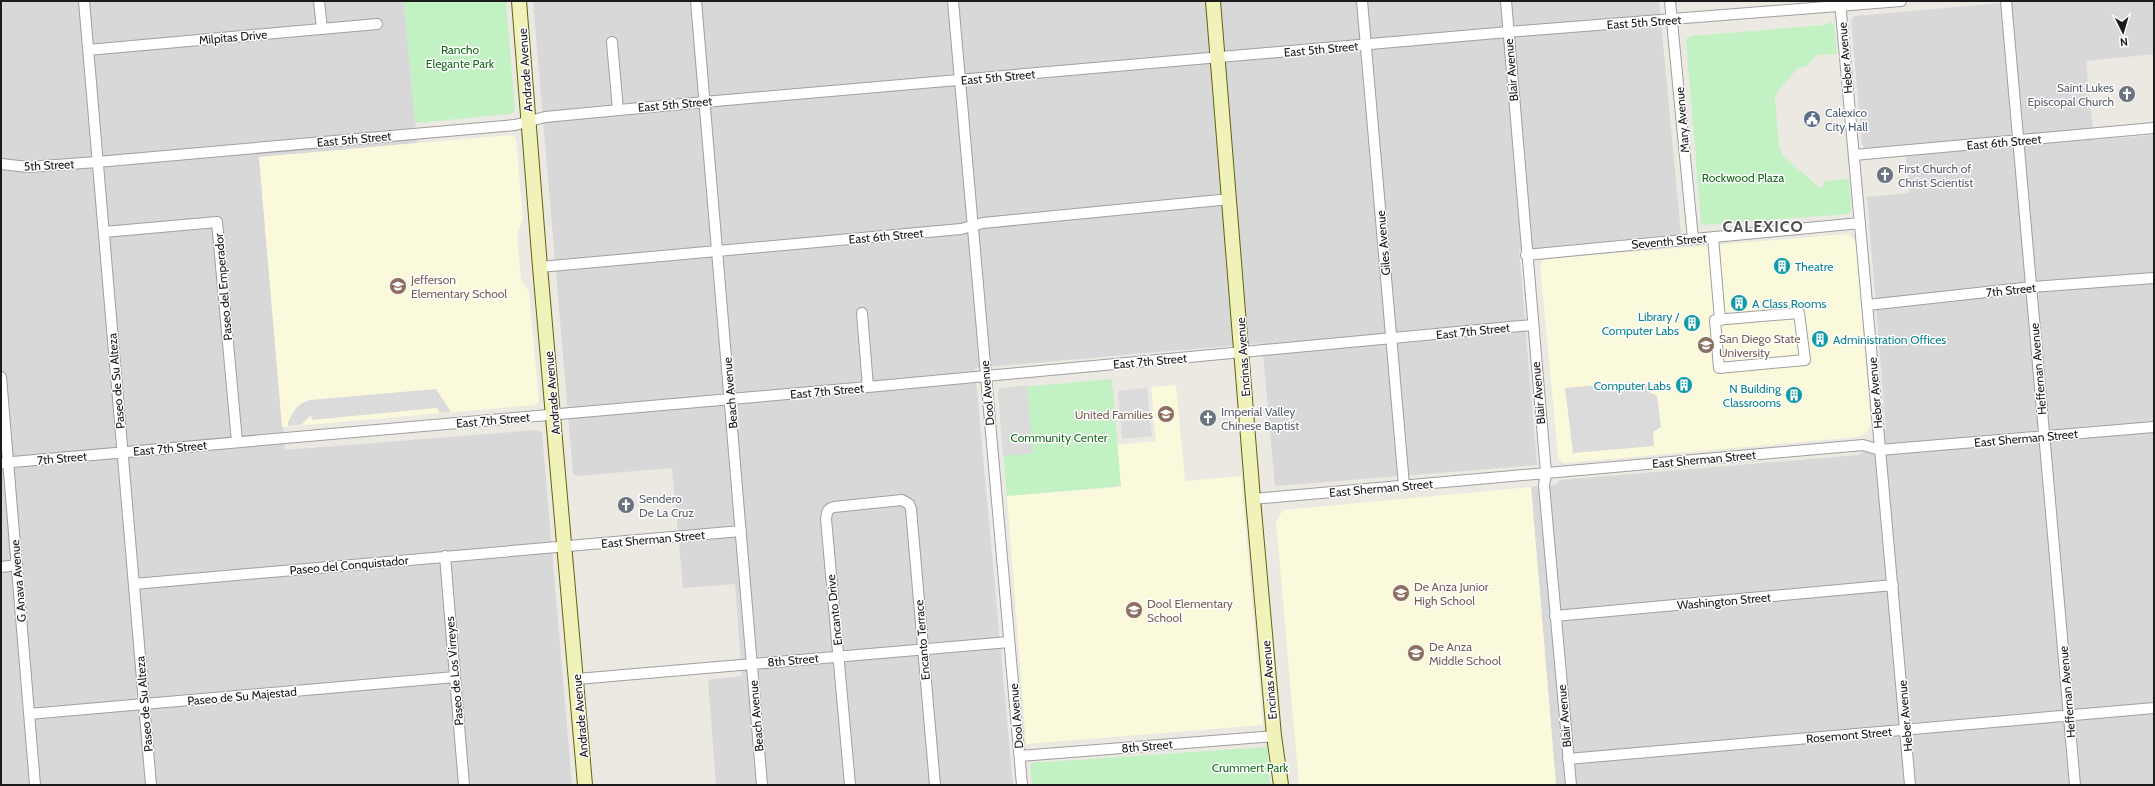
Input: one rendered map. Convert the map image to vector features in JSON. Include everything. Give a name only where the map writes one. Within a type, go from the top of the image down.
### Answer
[{"type":"street","name":"Paseo de Su Alteza","points":[[84,1],[151,785]]},
{"type":"street","points":[[319,1],[322,29]]},
{"type":"street","name":"Andrade Avenue","points":[[519,1],[540,267],[554,414],[585,785]]},
{"type":"street","name":"Beach Avenue","points":[[696,1],[762,785]]},
{"type":"street","name":"Dool Avenue","points":[[954,1],[1022,785]]},
{"type":"street","name":"Encinas Avenue","points":[[1213,1],[1253,500],[1274,736],[1281,785]]},
{"type":"street","name":"Giles Avenue","points":[[1362,1],[1404,485]]},
{"type":"street","name":"Blair Avenue","points":[[1506,1],[1526,255],[1546,473],[1544,485],[1571,785]]},
{"type":"street","name":"Mary Avenue","points":[[1670,1],[1693,239]]},
{"type":"street","name":"East 5th Street","points":[[97,162],[515,125],[545,117],[704,102],[1366,46],[1508,32],[1672,20],[1840,4],[1901,1]]},
{"type":"street","name":"Heffernan Avenue","points":[[2006,1],[2017,140],[2032,287],[2075,785]]},
{"type":"street","name":"Heber Avenue","points":[[1840,4],[1910,785]]},
{"type":"street","name":"Milpitas Drive","points":[[88,50],[377,24]]},
{"type":"street","points":[[612,42],[618,110]]},
{"type":"street","name":"East 6th Street","points":[[1854,155],[2154,128]]},
{"type":"street","name":"5th Street","points":[[1,164],[28,167],[97,162]]},
{"type":"street","name":"East 6th Street","points":[[540,267],[953,230],[983,223],[1230,199]]},
{"type":"street","name":"Paseo del Emperador","points":[[104,232],[217,222],[237,442]]},
{"type":"street","name":"Seventh Street","points":[[1526,255],[1860,223]]},
{"type":"street","points":[[1713,237],[1720,320]]},
{"type":"street","name":"7th Street","points":[[1868,305],[2032,287],[2154,278]]},
{"type":"street","points":[[862,313],[868,387]]},
{"type":"street","points":[[1800,313],[1805,360],[1718,368],[1715,320],[1720,320],[1800,313]]},
{"type":"street","name":"East 7th Street","points":[[122,452],[868,387],[1532,325]]},
{"type":"street","name":"G Anava Avenue","points":[[1,377],[5,463],[17,565],[35,785]]},
{"type":"street","name":"East Sherman Street","points":[[1253,500],[1404,485],[1863,445],[1880,450],[2154,427]]},
{"type":"street","name":"7th Street","points":[[5,463],[122,452]]},
{"type":"street","name":"Encanto Terrace","points":[[902,500],[909,504],[911,509],[935,785]]},
{"type":"street","name":"Encanto Drive","points":[[850,785],[826,519],[827,512],[834,506],[902,500]]},
{"type":"street","name":"East Sherman Street","points":[[565,546],[741,531]]},
{"type":"street","name":"Paseo del Conquistador","points":[[134,584],[565,546]]},
{"type":"street","name":"Paseo de Los Virreyes","points":[[445,556],[464,785]]},
{"type":"street","points":[[1,566],[17,565]]},
{"type":"street","name":"Washington Street","points":[[1555,616],[1893,585]]},
{"type":"street","name":"8th Street","points":[[576,679],[1009,642]]},
{"type":"street","name":"Paseo de Su Majestad","points":[[29,714],[455,677]]},
{"type":"street","name":"Rosemont Street","points":[[1568,759],[1906,730],[2069,714],[2154,708]]},
{"type":"street","name":"8th Street","points":[[1020,756],[1274,736]]},
{"type":"shaded area","points":[[1,1],[404,1],[417,143],[259,157],[285,450],[538,430],[542,433],[572,785],[1,785]]},
{"type":"shaded area","points":[[533,1],[1659,1],[1681,234],[1519,250],[1537,465],[1275,486],[1262,343],[975,368],[1013,785],[716,785],[708,680],[742,676],[735,584],[683,588],[672,468],[576,476],[573,473]]},
{"type":"shaded area","points":[[2023,1],[2154,1],[2154,54],[2086,61],[2094,140],[2154,135],[2154,785],[1556,785],[1531,487],[1555,485],[1560,480],[1859,455],[1886,429],[1867,197],[1909,193],[1905,145],[1865,148],[1862,144],[1851,20],[1855,16]]},
{"type":"shaded area","name":"Jefferson Elementary School","points":[[510,135],[516,138],[523,219],[517,235],[521,280],[529,292],[539,401],[535,405],[282,427],[259,157]]},
{"type":"shaded area","name":"San Diego State University","points":[[1847,234],[1852,237],[1856,243],[1871,425],[1866,432],[1858,437],[1564,463],[1560,460],[1558,456],[1540,265],[1545,259]]},
{"type":"shaded area","points":[[1632,382],[1637,384],[1646,384],[1649,392],[1657,396],[1661,427],[1653,432],[1654,446],[1573,453],[1565,388]]},
{"type":"shaded area","points":[[1027,385],[1033,453],[1003,456],[998,389]]},
{"type":"shaded area","name":"Dool Elementary School","points":[[1176,385],[1185,481],[1241,476],[1263,725],[1026,744],[1007,496],[1119,487],[1115,445],[1156,441],[1151,387]]},
{"type":"shaded area","points":[[1147,388],[1152,436],[1122,439],[1118,391]]},
{"type":"shaded area","points":[[436,389],[451,412],[440,413],[438,409],[435,408],[312,420],[311,415],[301,425],[288,426],[288,422],[296,408],[302,403],[310,400]]},
{"type":"shaded area","name":"De Anza Middle School","points":[[1531,487],[1556,785],[1299,785],[1276,521],[1283,510]]},
{"type":"green space","name":"Rancho Elegante Park","points":[[404,1],[506,1],[515,110],[511,114],[415,123]]},
{"type":"green space","name":"Rockwood Plaza","points":[[1830,22],[1834,25],[1837,54],[1817,55],[1807,66],[1798,68],[1777,92],[1775,99],[1779,146],[1782,155],[1821,189],[1825,181],[1849,179],[1851,211],[1849,214],[1703,225],[1701,222],[1686,39],[1691,36],[1824,25]]},
{"type":"green space","name":"Community Center","points":[[1112,379],[1121,486],[1007,496],[998,389]]},
{"type":"green space","name":"Crummert Park","points":[[1267,747],[1270,784],[1032,785],[1030,763]]},
{"type":"place","name":"Saint Lukes Episcopal Church","points":[[2127,94]]},
{"type":"place","name":"Calexico City Hall","points":[[1812,119]]},
{"type":"place","name":"First Church of Christ Scientist","points":[[1885,175]]},
{"type":"place","name":"Theatre","points":[[1782,266]]},
{"type":"place","name":"Jefferson Elementary School","points":[[398,286]]},
{"type":"place","name":"A Class Rooms","points":[[1739,303]]},
{"type":"place","name":"Library / Computer Labs","points":[[1692,323]]},
{"type":"place","name":"Administration Offices","points":[[1820,339]]},
{"type":"place","name":"San Diego State University","points":[[1706,345]]},
{"type":"place","name":"Computer Labs","points":[[1684,385]]},
{"type":"place","name":"N Building Classrooms","points":[[1794,395]]},
{"type":"place","name":"United Families","points":[[1166,414]]},
{"type":"place","name":"Imperial Valley Chinese Baptist","points":[[1208,418]]},
{"type":"place","name":"Sendero De La Cruz","points":[[626,505]]},
{"type":"place","name":"De Anza Junior High School","points":[[1401,593]]},
{"type":"place","name":"Dool Elementary School","points":[[1134,610]]},
{"type":"place","name":"De Anza Middle School","points":[[1416,653]]},
{"type":"district","name":"CALEXICO","points":[[1763,226]]}]
